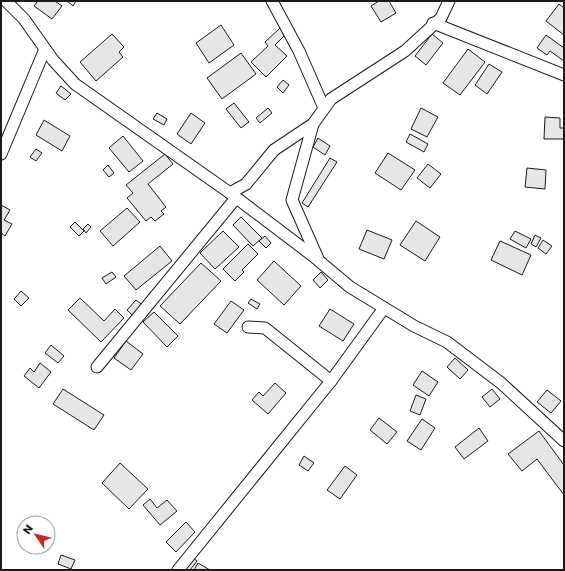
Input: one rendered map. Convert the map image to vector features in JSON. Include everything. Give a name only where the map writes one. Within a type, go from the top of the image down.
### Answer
[{"type":"street","points":[[6,1],[24,19],[45,49],[75,84],[233,195],[319,261],[350,287],[414,326],[447,342],[501,383],[564,442]]},
{"type":"street","points":[[272,1],[300,51],[324,108]]},
{"type":"street","points":[[97,367],[233,195],[246,184],[274,150],[312,124],[331,99],[405,51],[433,23],[441,18],[449,1]]},
{"type":"street","points":[[433,23],[564,75]]},
{"type":"street","points":[[1,154],[45,49]]},
{"type":"street","points":[[312,124],[292,200],[319,261]]},
{"type":"street","points":[[178,570],[331,381],[384,308]]},
{"type":"street","points":[[248,327],[265,328],[331,381]]},
{"type":"building","points":[[38,1],[55,1],[62,6],[52,19],[34,6]]},
{"type":"building","points":[[67,1],[76,1],[73,6]]},
{"type":"building","points":[[379,1],[389,1],[396,13],[381,22],[371,6]]},
{"type":"building","points":[[559,4],[564,8],[564,35],[546,21]]},
{"type":"building","points":[[221,25],[234,45],[209,63],[196,43]]},
{"type":"building","points":[[280,28],[286,34],[275,45],[287,56],[266,77],[251,62],[268,46],[265,42]]},
{"type":"building","points":[[112,34],[124,47],[119,52],[123,57],[96,81],[80,62]]},
{"type":"building","points":[[432,34],[443,43],[426,65],[415,56]]},
{"type":"building","points":[[546,35],[564,48],[564,61],[550,51],[547,55],[537,48]]},
{"type":"building","points":[[468,49],[485,62],[460,95],[443,83]]},
{"type":"building","points":[[241,53],[256,74],[222,99],[207,78]]},
{"type":"building","points":[[489,64],[502,72],[487,94],[475,85]]},
{"type":"building","points":[[283,80],[289,85],[283,93],[277,87]]},
{"type":"building","points":[[61,86],[71,94],[65,100],[56,93]]},
{"type":"building","points":[[234,103],[249,122],[241,128],[226,109]]},
{"type":"building","points":[[268,108],[272,113],[260,123],[256,118]]},
{"type":"building","points":[[421,108],[438,117],[427,137],[411,129]]},
{"type":"building","points":[[157,113],[167,119],[164,125],[153,119]]},
{"type":"building","points":[[191,113],[205,123],[191,144],[177,134]]},
{"type":"building","points":[[545,117],[560,118],[560,128],[564,128],[564,139],[544,139]]},
{"type":"building","points":[[44,120],[70,136],[62,151],[36,135]]},
{"type":"building","points":[[410,134],[428,144],[424,152],[406,142]]},
{"type":"building","points":[[123,136],[143,161],[129,172],[109,148]]},
{"type":"building","points":[[318,138],[330,146],[325,155],[313,147]]},
{"type":"building","points":[[36,149],[42,153],[36,161],[30,157]]},
{"type":"building","points":[[388,153],[415,170],[401,190],[375,173]]},
{"type":"building","points":[[165,154],[173,164],[148,184],[166,207],[161,211],[164,214],[155,221],[151,217],[146,221],[127,198],[133,193],[126,185]]},
{"type":"building","points":[[330,158],[337,162],[308,207],[302,203]]},
{"type":"building","points":[[428,164],[441,174],[430,188],[417,178]]},
{"type":"building","points":[[108,165],[114,173],[109,177],[103,170]]},
{"type":"building","points":[[527,168],[546,170],[545,189],[525,187]]},
{"type":"building","points":[[1,205],[10,210],[4,220],[12,224],[5,236],[1,233]]},
{"type":"building","points":[[127,208],[140,222],[113,246],[100,231]]},
{"type":"building","points":[[241,217],[262,238],[253,246],[233,225]]},
{"type":"building","points":[[416,221],[440,237],[425,261],[400,245]]},
{"type":"building","points":[[75,222],[84,231],[79,236],[70,227]]},
{"type":"building","points":[[88,224],[91,227],[86,233],[83,229]]},
{"type":"building","points":[[367,230],[392,240],[384,259],[359,249]]},
{"type":"building","points":[[223,231],[239,247],[215,269],[200,253]]},
{"type":"building","points":[[515,231],[531,239],[526,248],[510,239]]},
{"type":"building","points":[[535,235],[541,238],[536,247],[531,244]]},
{"type":"building","points":[[265,236],[271,243],[266,248],[259,241]]},
{"type":"building","points":[[543,240],[552,246],[546,254],[538,248]]},
{"type":"building","points":[[500,241],[531,255],[522,275],[491,260]]},
{"type":"building","points":[[248,244],[258,254],[242,270],[244,272],[235,281],[223,269]]},
{"type":"building","points":[[160,246],[172,261],[136,290],[124,276]]},
{"type":"building","points":[[274,261],[301,286],[284,305],[257,280]]},
{"type":"building","points":[[201,263],[221,281],[180,324],[160,306]]},
{"type":"building","points":[[112,272],[116,277],[106,284],[102,278]]},
{"type":"building","points":[[321,272],[328,280],[320,288],[313,280]]},
{"type":"building","points":[[21,291],[29,298],[21,306],[14,299]]},
{"type":"building","points":[[80,298],[104,321],[115,309],[124,318],[101,342],[68,310]]},
{"type":"building","points":[[251,299],[260,304],[257,309],[248,303]]},
{"type":"building","points":[[136,300],[144,306],[134,317],[127,310]]},
{"type":"building","points":[[231,301],[244,310],[227,333],[214,324]]},
{"type":"building","points":[[330,309],[354,324],[343,341],[319,326]]},
{"type":"building","points":[[154,312],[178,336],[167,347],[143,322]]},
{"type":"building","points":[[126,341],[143,354],[131,370],[114,358]]},
{"type":"building","points":[[51,345],[64,356],[58,363],[45,353]]},
{"type":"building","points":[[455,358],[468,370],[460,379],[447,367]]},
{"type":"building","points":[[40,363],[51,372],[39,388],[24,376],[30,368],[34,372]]},
{"type":"building","points":[[422,371],[438,382],[429,396],[413,385]]},
{"type":"building","points":[[275,383],[286,393],[268,414],[252,400],[259,392],[263,396]]},
{"type":"building","points":[[63,389],[104,415],[94,430],[53,404]]},
{"type":"building","points":[[492,389],[500,399],[490,407],[482,397]]},
{"type":"building","points":[[547,390],[561,401],[551,413],[537,402]]},
{"type":"building","points":[[416,395],[426,399],[420,415],[410,411]]},
{"type":"building","points":[[379,418],[397,432],[387,444],[370,430]]},
{"type":"building","points":[[422,419],[435,428],[421,450],[407,441]]},
{"type":"building","points":[[479,428],[488,441],[464,459],[455,447]]},
{"type":"building","points":[[539,431],[564,465],[564,495],[537,459],[522,471],[508,454]]},
{"type":"building","points":[[304,456],[314,463],[308,471],[299,465]]},
{"type":"building","points":[[120,463],[148,489],[129,509],[102,483]]},
{"type":"building","points":[[345,466],[357,475],[340,499],[327,490]]},
{"type":"building","points":[[150,499],[157,508],[167,500],[177,511],[160,525],[143,505]]},
{"type":"building","points":[[186,522],[195,532],[176,552],[166,542]]},
{"type":"building","points":[[61,555],[75,560],[71,569],[58,564]]},
{"type":"building","points":[[192,557],[197,561],[190,570],[182,570]]},
{"type":"building","points":[[198,563],[210,570],[194,570]]}]
